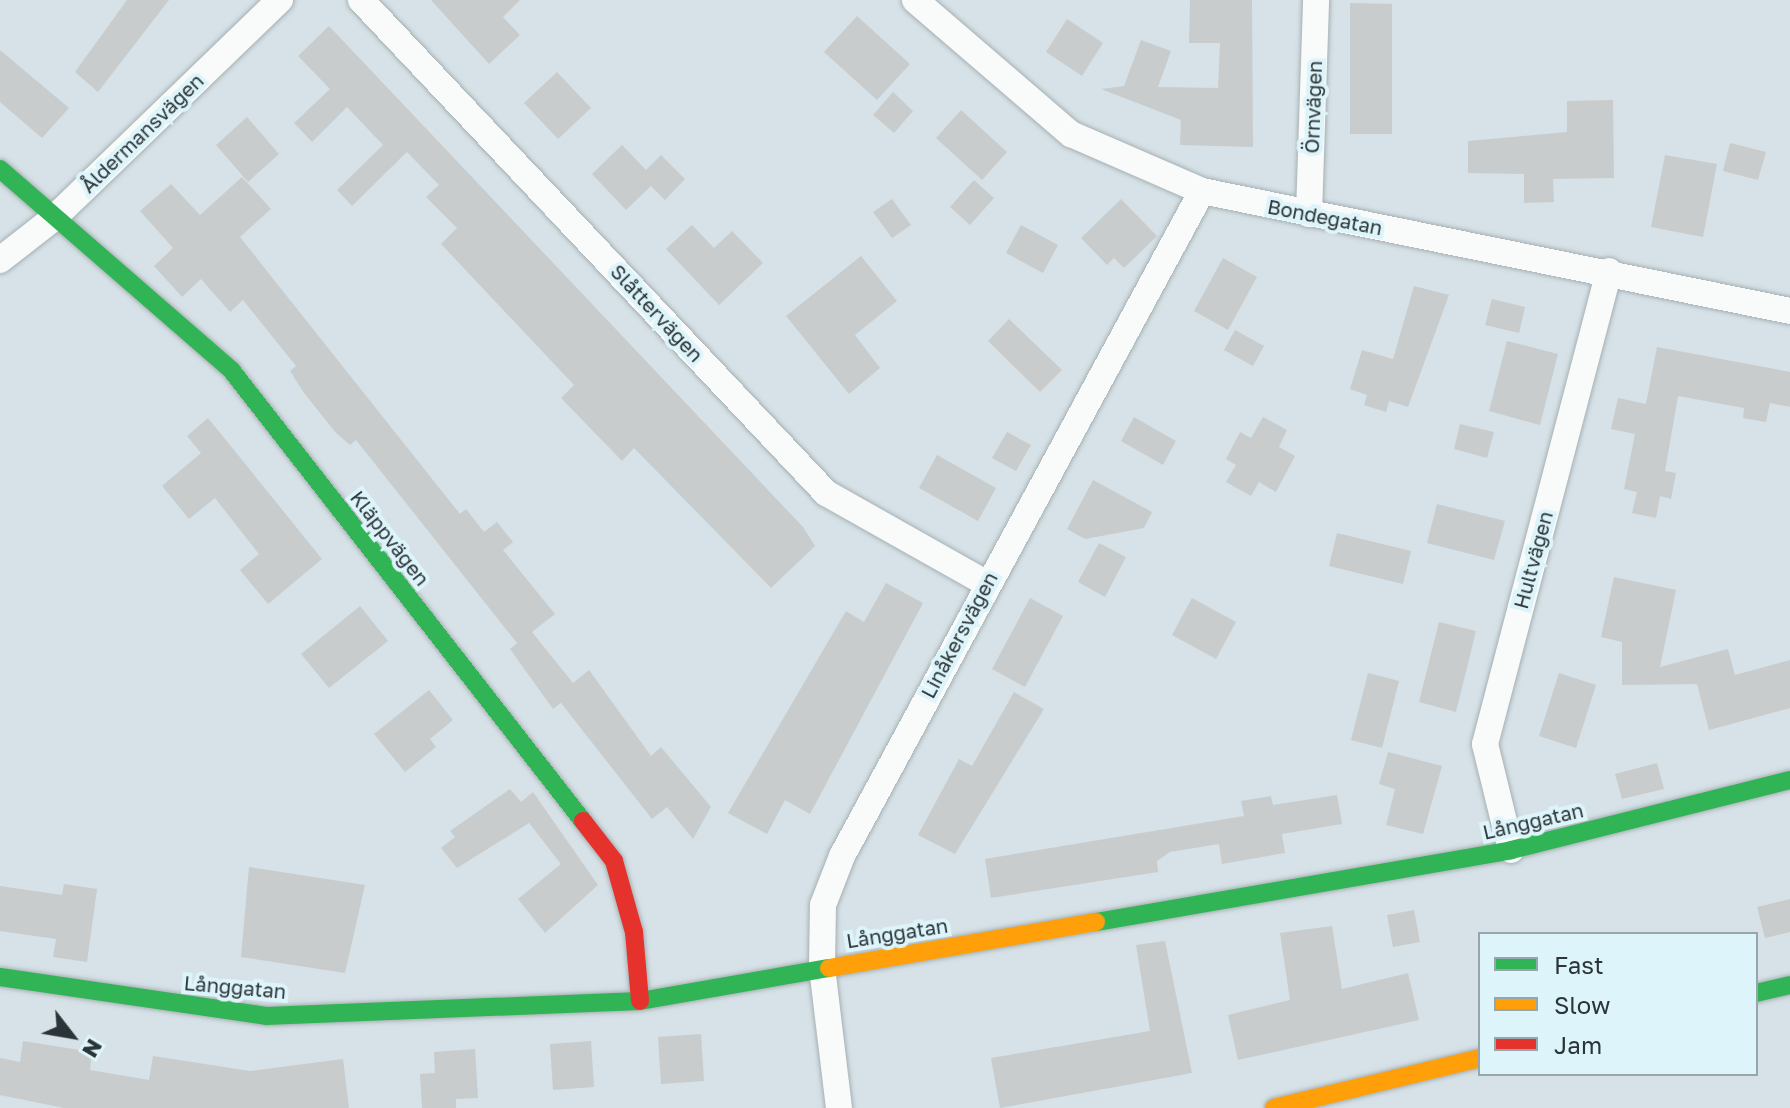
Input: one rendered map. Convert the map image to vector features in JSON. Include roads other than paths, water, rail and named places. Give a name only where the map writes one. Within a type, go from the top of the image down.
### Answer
[{"type":"street","name":"Åldermansvägen","points":[[0,260],[55,217],[280,0]]},
{"type":"street","name":"Slåttervägen","points":[[361,0],[826,493],[986,583]]},
{"type":"street","name":"Bondegatan","points":[[915,0],[1071,134],[1202,191],[1609,271],[1790,311]]},
{"type":"street","name":"Örnvägen","points":[[1309,214],[1316,0]]},
{"type":"street","name":"Kläppvägen","points":[[0,169],[232,371],[614,861],[634,932],[640,1001]]},
{"type":"street","name":"Linåkersvägen","points":[[839,1108],[822,967],[823,905],[842,856],[986,583],[1202,191]]},
{"type":"street","name":"Hultvägen","points":[[1511,850],[1485,744],[1609,271]]},
{"type":"street","name":"Långgatan","points":[[0,977],[266,1016],[640,1001],[822,967],[1511,850],[1790,780]]},
{"type":"street","points":[[1758,993],[1790,985]]},
{"type":"street","points":[[1274,1108],[1478,1058]]}]
